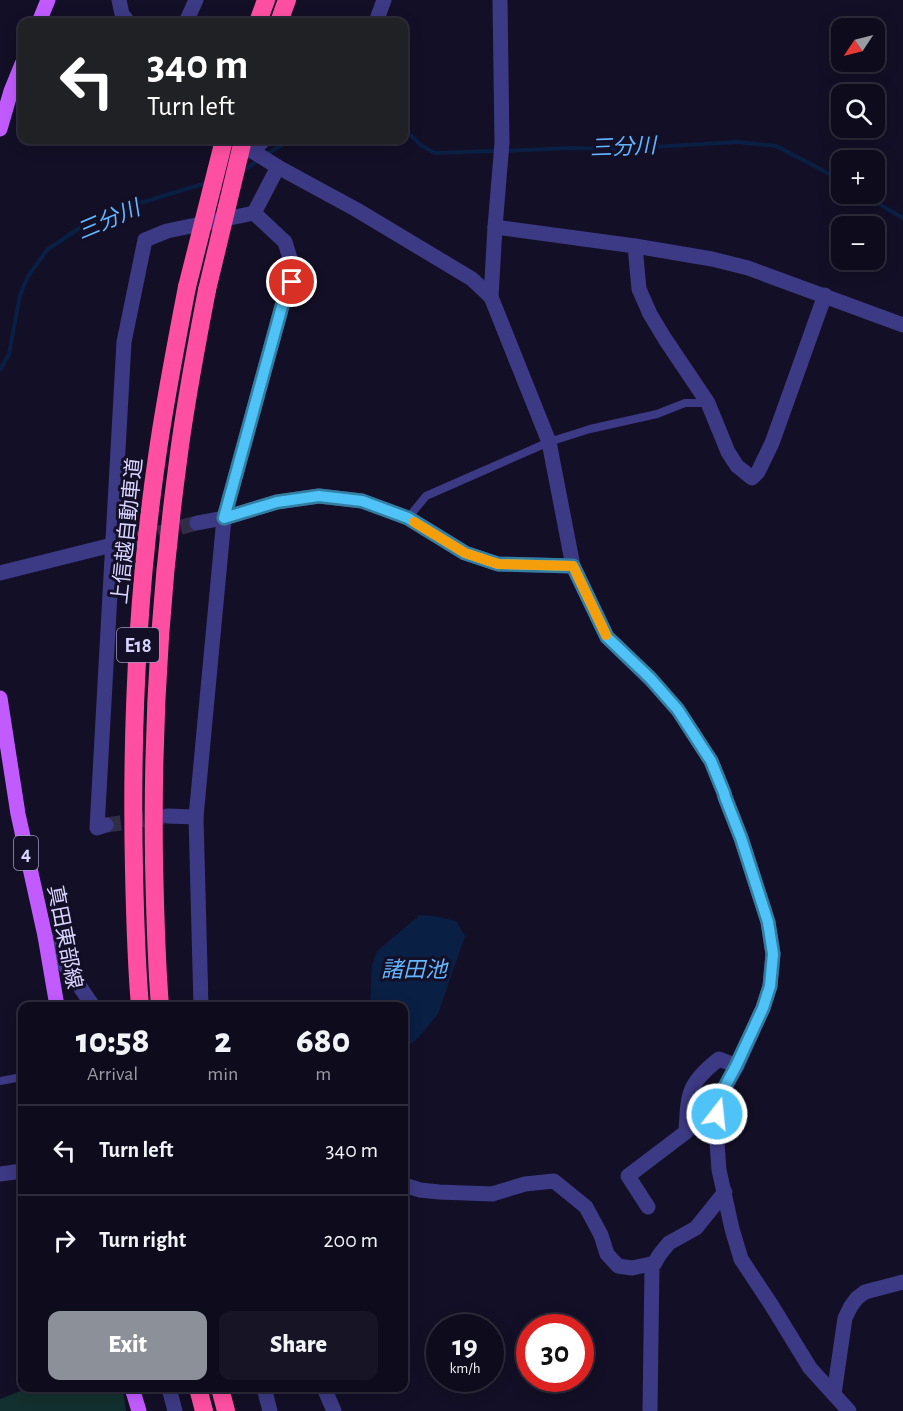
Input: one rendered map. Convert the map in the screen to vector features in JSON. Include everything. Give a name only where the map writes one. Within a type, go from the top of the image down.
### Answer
[{"type":"highway","points":[[251,18],[256,0]]},
{"type":"highway","points":[[259,18],[266,0]]},
{"type":"highway","points":[[280,18],[287,0]]},
{"type":"highway","name":"上信越自動車道","points":[[141,1002],[135,909],[134,727],[146,544],[157,458],[187,287],[223,144]]},
{"type":"highway","name":"上信越自動車道","points":[[160,1002],[153,814],[160,637],[168,544],[178,459],[207,290],[245,144]]},
{"type":"highway","points":[[199,1392],[204,1411]]},
{"type":"highway","points":[[221,1392],[226,1411]]},
{"type":"main road","points":[[41,18],[48,0]]},
{"type":"main road","points":[[0,129],[18,74]]},
{"type":"main road","name":"真田東部線","points":[[0,698],[18,814],[45,936],[56,1002]]},
{"type":"main road","points":[[133,1392],[138,1411]]},
{"type":"street","points":[[119,0],[125,18]]},
{"type":"street","points":[[188,18],[196,0]]},
{"type":"street","points":[[377,18],[384,0]]},
{"type":"street","points":[[491,297],[502,143],[500,0]]},
{"type":"street","points":[[246,144],[278,167],[357,210],[472,279],[491,297],[549,442],[573,566],[607,637],[650,678],[678,710],[711,761],[734,819],[768,922],[773,954],[770,986],[763,1008],[721,1094],[717,1114],[718,1161],[732,1229],[741,1258],[810,1368],[849,1411]]},
{"type":"street","points":[[254,213],[278,167]]},
{"type":"street","points":[[201,1002],[196,817],[224,518],[282,306],[292,282],[293,268],[285,242],[254,213]]},
{"type":"street","points":[[106,825],[97,828],[124,342],[145,240],[167,231],[254,213]]},
{"type":"street","points":[[495,227],[636,246],[748,267],[903,325]]},
{"type":"street","points":[[636,246],[639,289],[650,314],[708,403],[728,452],[737,466],[752,478],[758,472],[772,443],[825,295]]},
{"type":"street","points":[[197,523],[224,518],[277,502],[319,496],[362,501],[408,518],[465,553],[498,564],[573,566]]},
{"type":"street","points":[[0,573],[136,539]]},
{"type":"street","points":[[167,816],[196,817]]},
{"type":"street","points":[[45,936],[90,1002]]},
{"type":"street","points":[[648,1207],[628,1176],[686,1132],[689,1097],[693,1084],[701,1073],[719,1059],[736,1066]]},
{"type":"street","points":[[0,1174],[18,1172]]},
{"type":"street","points":[[408,1186],[439,1192],[492,1194],[525,1184],[554,1181],[586,1207],[601,1235],[607,1254],[618,1266],[632,1268],[655,1263]]},
{"type":"street","points":[[650,1411],[652,1267],[669,1243],[696,1228],[725,1192]]},
{"type":"street","points":[[834,1394],[846,1318],[851,1305],[865,1292],[903,1282]]},
{"type":"street","points":[[170,1392],[176,1411]]},
{"type":"street","points":[[265,1392],[270,1411]]},
{"type":"street","points":[[326,1392],[334,1411]]},
{"type":"lane","points":[[408,518],[426,496],[549,442],[590,429],[657,414],[685,403],[708,403]]},
{"type":"lane","points":[[0,1081],[18,1078]]},
{"type":"green space","points":[[18,1392],[123,1392],[126,1411],[0,1411],[0,1399]]},
{"type":"water","name":"諸田池","points":[[420,915],[456,921],[465,936],[438,1014],[411,1044],[408,1044],[408,1002],[370,1002],[372,965],[377,951]]},
{"type":"waterway","name":"三分川","points":[[408,133],[422,146],[435,153],[496,151]]},
{"type":"waterway","name":"三分川","points":[[504,151],[570,148],[618,149],[737,142],[776,146],[831,175]]},
{"type":"waterway","name":"三分川","points":[[267,154],[283,144]]},
{"type":"waterway","name":"三分川","points":[[241,170],[258,160]]},
{"type":"waterway","name":"三分川","points":[[0,370],[9,354],[20,295],[28,276],[47,250],[84,225],[140,203],[206,183]]},
{"type":"waterway","name":"三分川","points":[[879,204],[903,218]]},
{"type":"tunnel","points":[[136,539],[197,523]]},
{"type":"tunnel","points":[[106,825],[164,817]]},
{"type":"slow traffic","points":[[414,522],[465,553],[498,564],[573,566],[606,635]]},
{"type":"route","points":[[292,282],[282,306],[224,518],[277,502],[319,496],[362,501],[408,518],[465,553],[498,564],[573,566],[607,637],[650,678],[678,710],[711,761],[741,838],[768,922],[773,954],[770,986],[763,1008],[721,1094],[717,1114]]}]
